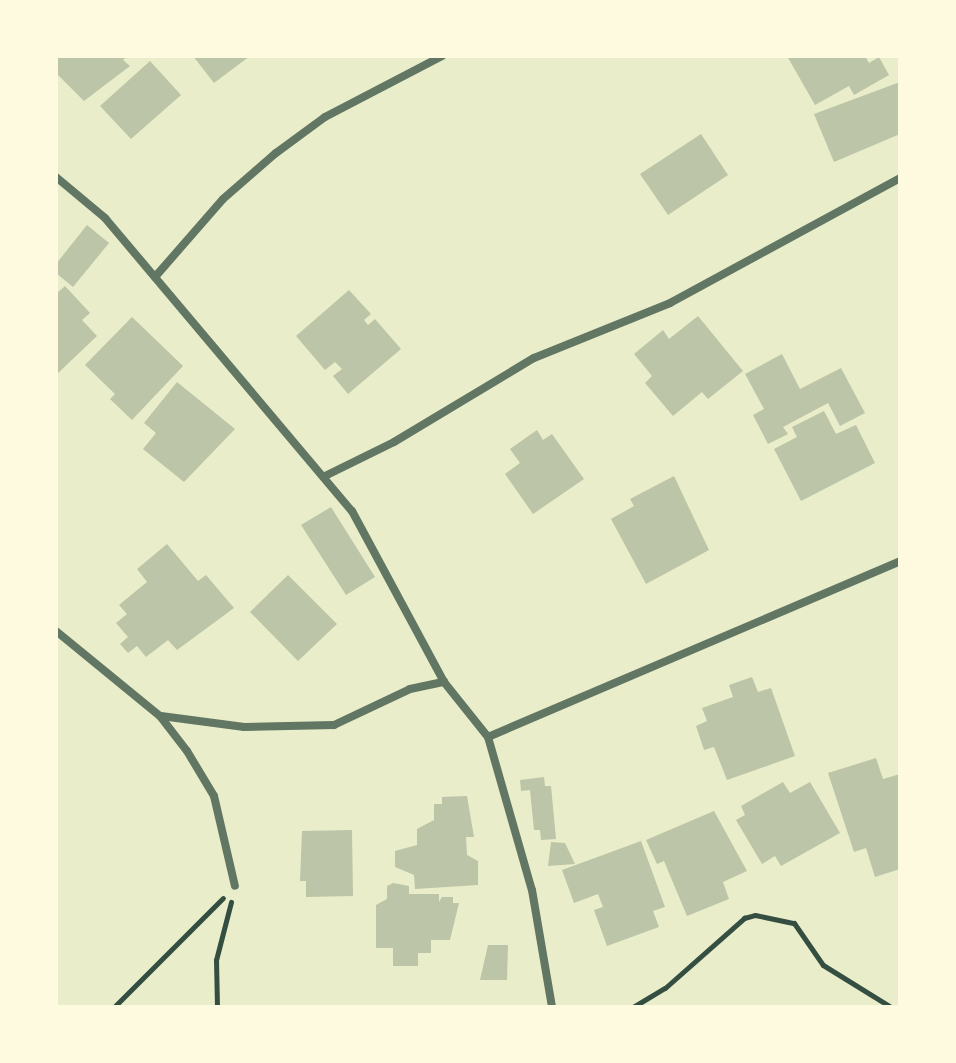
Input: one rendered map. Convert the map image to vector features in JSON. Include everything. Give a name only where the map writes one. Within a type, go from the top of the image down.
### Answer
[{"type":"street","points":[[155,277],[223,199],[276,153],[325,117],[442,56]]},
{"type":"street","points":[[56,177],[105,218],[325,476],[374,548],[444,682],[488,737],[532,890],[552,1007]]},
{"type":"street","points":[[325,476],[394,442],[534,358],[670,303],[900,178]]},
{"type":"street","points":[[488,737],[900,561]]},
{"type":"street","points":[[56,631],[160,716],[214,796],[235,886]]},
{"type":"street","points":[[160,716],[244,727],[334,725],[410,689],[444,682]]},
{"type":"path","points":[[114,1007],[235,886]]},
{"type":"path","points":[[217,1007],[216,960],[235,886]]},
{"type":"path","points":[[633,1007],[665,988],[744,918],[755,915],[794,923],[823,965],[891,1007]]},
{"type":"building","points":[[58,56],[128,56],[123,60],[130,66],[84,101],[56,73]]},
{"type":"building","points":[[193,56],[250,56],[214,83]]},
{"type":"building","points":[[787,56],[865,56],[869,63],[879,57],[889,75],[854,95],[849,86],[815,105]]},
{"type":"building","points":[[150,61],[181,95],[131,139],[100,106]]},
{"type":"building","points":[[900,82],[900,134],[834,162],[814,114]]},
{"type":"building","points":[[701,134],[728,175],[668,215],[640,174]]},
{"type":"building","points":[[87,225],[109,243],[73,287],[56,273],[56,264]]},
{"type":"building","points":[[65,286],[90,313],[82,320],[97,336],[56,375],[56,294]]},
{"type":"building","points":[[349,290],[371,314],[364,320],[368,325],[375,319],[401,349],[348,394],[333,376],[342,369],[335,362],[325,370],[296,336]]},
{"type":"building","points":[[698,316],[743,371],[708,399],[702,392],[673,416],[645,383],[652,376],[634,354],[663,330],[669,339]]},
{"type":"building","points":[[132,317],[183,366],[132,420],[110,399],[115,394],[85,365]]},
{"type":"building","points":[[782,354],[800,389],[841,368],[865,413],[840,426],[828,403],[783,427],[788,434],[768,444],[753,415],[764,409],[745,374]]},
{"type":"building","points":[[177,382],[235,429],[184,482],[143,449],[156,433],[144,423]]},
{"type":"building","points":[[824,411],[836,434],[856,425],[875,463],[801,501],[774,449],[797,437],[792,427]]},
{"type":"building","points":[[537,430],[543,440],[552,434],[584,479],[533,514],[505,474],[520,463],[510,449]]},
{"type":"building","points":[[674,476],[709,550],[646,584],[611,519],[634,506],[630,499]]},
{"type":"building","points":[[331,507],[375,577],[346,595],[301,525]]},
{"type":"building","points":[[167,544],[198,581],[206,575],[234,608],[177,650],[168,640],[146,657],[137,646],[128,653],[120,644],[128,637],[116,623],[127,614],[119,605],[147,582],[137,569]]},
{"type":"building","points":[[288,575],[337,624],[298,661],[250,612]]},
{"type":"building","points":[[752,677],[758,692],[771,688],[795,756],[727,780],[714,747],[704,750],[696,726],[707,721],[702,708],[733,697],[729,685]]},
{"type":"building","points":[[876,758],[883,779],[900,774],[900,869],[875,877],[866,848],[854,852],[828,773]]},
{"type":"building","points":[[544,777],[545,786],[551,786],[556,839],[541,840],[540,830],[534,830],[530,790],[521,791],[520,780]]},
{"type":"building","points":[[783,782],[790,793],[810,782],[840,833],[781,866],[775,856],[762,864],[736,820],[745,815],[741,806]]},
{"type":"building","points":[[467,796],[474,837],[466,837],[467,855],[478,861],[478,885],[415,889],[414,875],[395,867],[395,851],[417,845],[417,829],[434,820],[434,804],[442,804],[442,797]]},
{"type":"building","points":[[714,811],[747,871],[723,882],[729,899],[687,916],[664,861],[657,864],[646,840]]},
{"type":"building","points":[[352,830],[353,896],[306,897],[306,881],[300,881],[302,831]]},
{"type":"building","points":[[641,841],[665,907],[653,911],[659,927],[607,946],[594,910],[603,907],[598,894],[574,903],[562,870]]},
{"type":"building","points":[[551,842],[565,843],[575,864],[548,866]]},
{"type":"building","points":[[393,883],[409,886],[409,894],[439,894],[439,902],[442,897],[453,897],[453,903],[459,903],[450,940],[431,940],[431,953],[418,953],[418,966],[393,966],[393,948],[376,948],[376,905],[387,899],[387,886]]},
{"type":"building","points":[[488,945],[508,945],[507,980],[480,980]]}]
